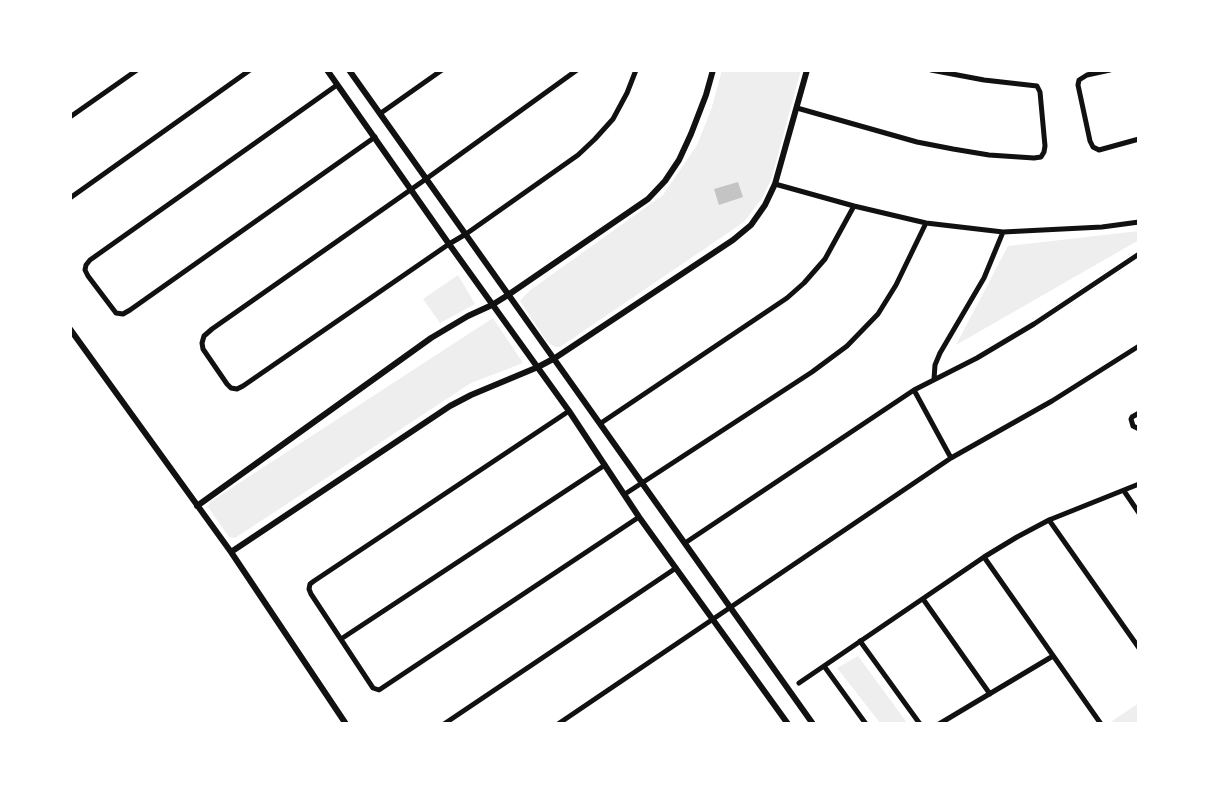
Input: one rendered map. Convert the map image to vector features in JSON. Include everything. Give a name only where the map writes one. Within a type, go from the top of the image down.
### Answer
[{"type":"street","points":[[70,117],[137,70]]},
{"type":"street","points":[[70,198],[250,70]]},
{"type":"street","points":[[327,70],[569,411],[639,517],[788,724]]},
{"type":"street","points":[[349,70],[813,724]]},
{"type":"street","points":[[381,113],[442,70]]},
{"type":"street","points":[[576,70],[204,336],[203,349],[227,384],[237,389],[243,386],[578,155],[613,119],[636,70]]},
{"type":"street","points":[[197,506],[431,338],[508,295],[648,199],[665,181],[679,160],[706,95],[713,70]]},
{"type":"street","points":[[231,552],[450,406],[555,358],[733,240],[751,225],[775,184],[807,70]]},
{"type":"street","points":[[797,108],[896,137],[953,149],[989,155],[1041,157],[1045,146],[1040,92],[1037,86],[931,70]]},
{"type":"street","points":[[1110,70],[1087,75],[1079,80],[1090,141],[1093,147],[1099,150],[1139,139]]},
{"type":"street","points":[[337,85],[90,260],[85,270],[88,276],[111,308],[116,313],[123,314],[374,137]]},
{"type":"street","points":[[775,184],[926,223],[1003,232],[1102,227],[1139,222]]},
{"type":"street","points":[[601,423],[804,284],[825,259],[854,206]]},
{"type":"street","points":[[625,494],[812,372],[847,346],[878,314],[896,285],[926,223]]},
{"type":"street","points":[[934,379],[935,365],[940,353],[984,278],[1003,232]]},
{"type":"street","points":[[685,543],[914,390],[977,358],[1034,324],[1139,254]]},
{"type":"street","points":[[70,329],[231,552],[346,724]]},
{"type":"street","points":[[558,724],[951,458],[1052,401],[1139,346]]},
{"type":"street","points":[[914,390],[951,458]]},
{"type":"street","points":[[569,411],[310,584],[311,594],[373,688],[379,690],[639,517]]},
{"type":"street","points":[[1137,414],[1131,422],[1139,429]]},
{"type":"street","points":[[341,639],[605,465]]},
{"type":"street","points":[[799,683],[984,557],[1049,520],[1139,484]]},
{"type":"street","points":[[1124,491],[1139,513]]},
{"type":"street","points":[[1049,520],[1139,648]]},
{"type":"street","points":[[984,557],[1099,722],[1089,724]]},
{"type":"street","points":[[444,724],[676,568]]},
{"type":"street","points":[[923,599],[990,694]]},
{"type":"street","points":[[860,641],[920,724]]},
{"type":"street","points":[[939,724],[1053,656]]},
{"type":"street","points":[[824,666],[866,724]]},
{"type":"shaded area","points":[[722,70],[801,70],[771,180],[762,198],[744,222],[560,347],[555,347],[547,342],[520,301],[529,291],[663,195],[697,145],[711,110]]},
{"type":"shaded area","points":[[1139,231],[1139,240],[956,345],[1008,246]]},
{"type":"shaded area","points":[[458,275],[475,304],[440,323],[423,299]]},
{"type":"shaded area","points":[[493,318],[523,363],[471,383],[235,538],[229,537],[208,507],[210,502]]},
{"type":"shaded area","points":[[858,656],[908,724],[881,724],[837,668]]},
{"type":"shaded area","points":[[1139,703],[1139,724],[1114,724],[1112,721]]},
{"type":"building","points":[[738,182],[743,197],[719,205],[714,189]]}]
